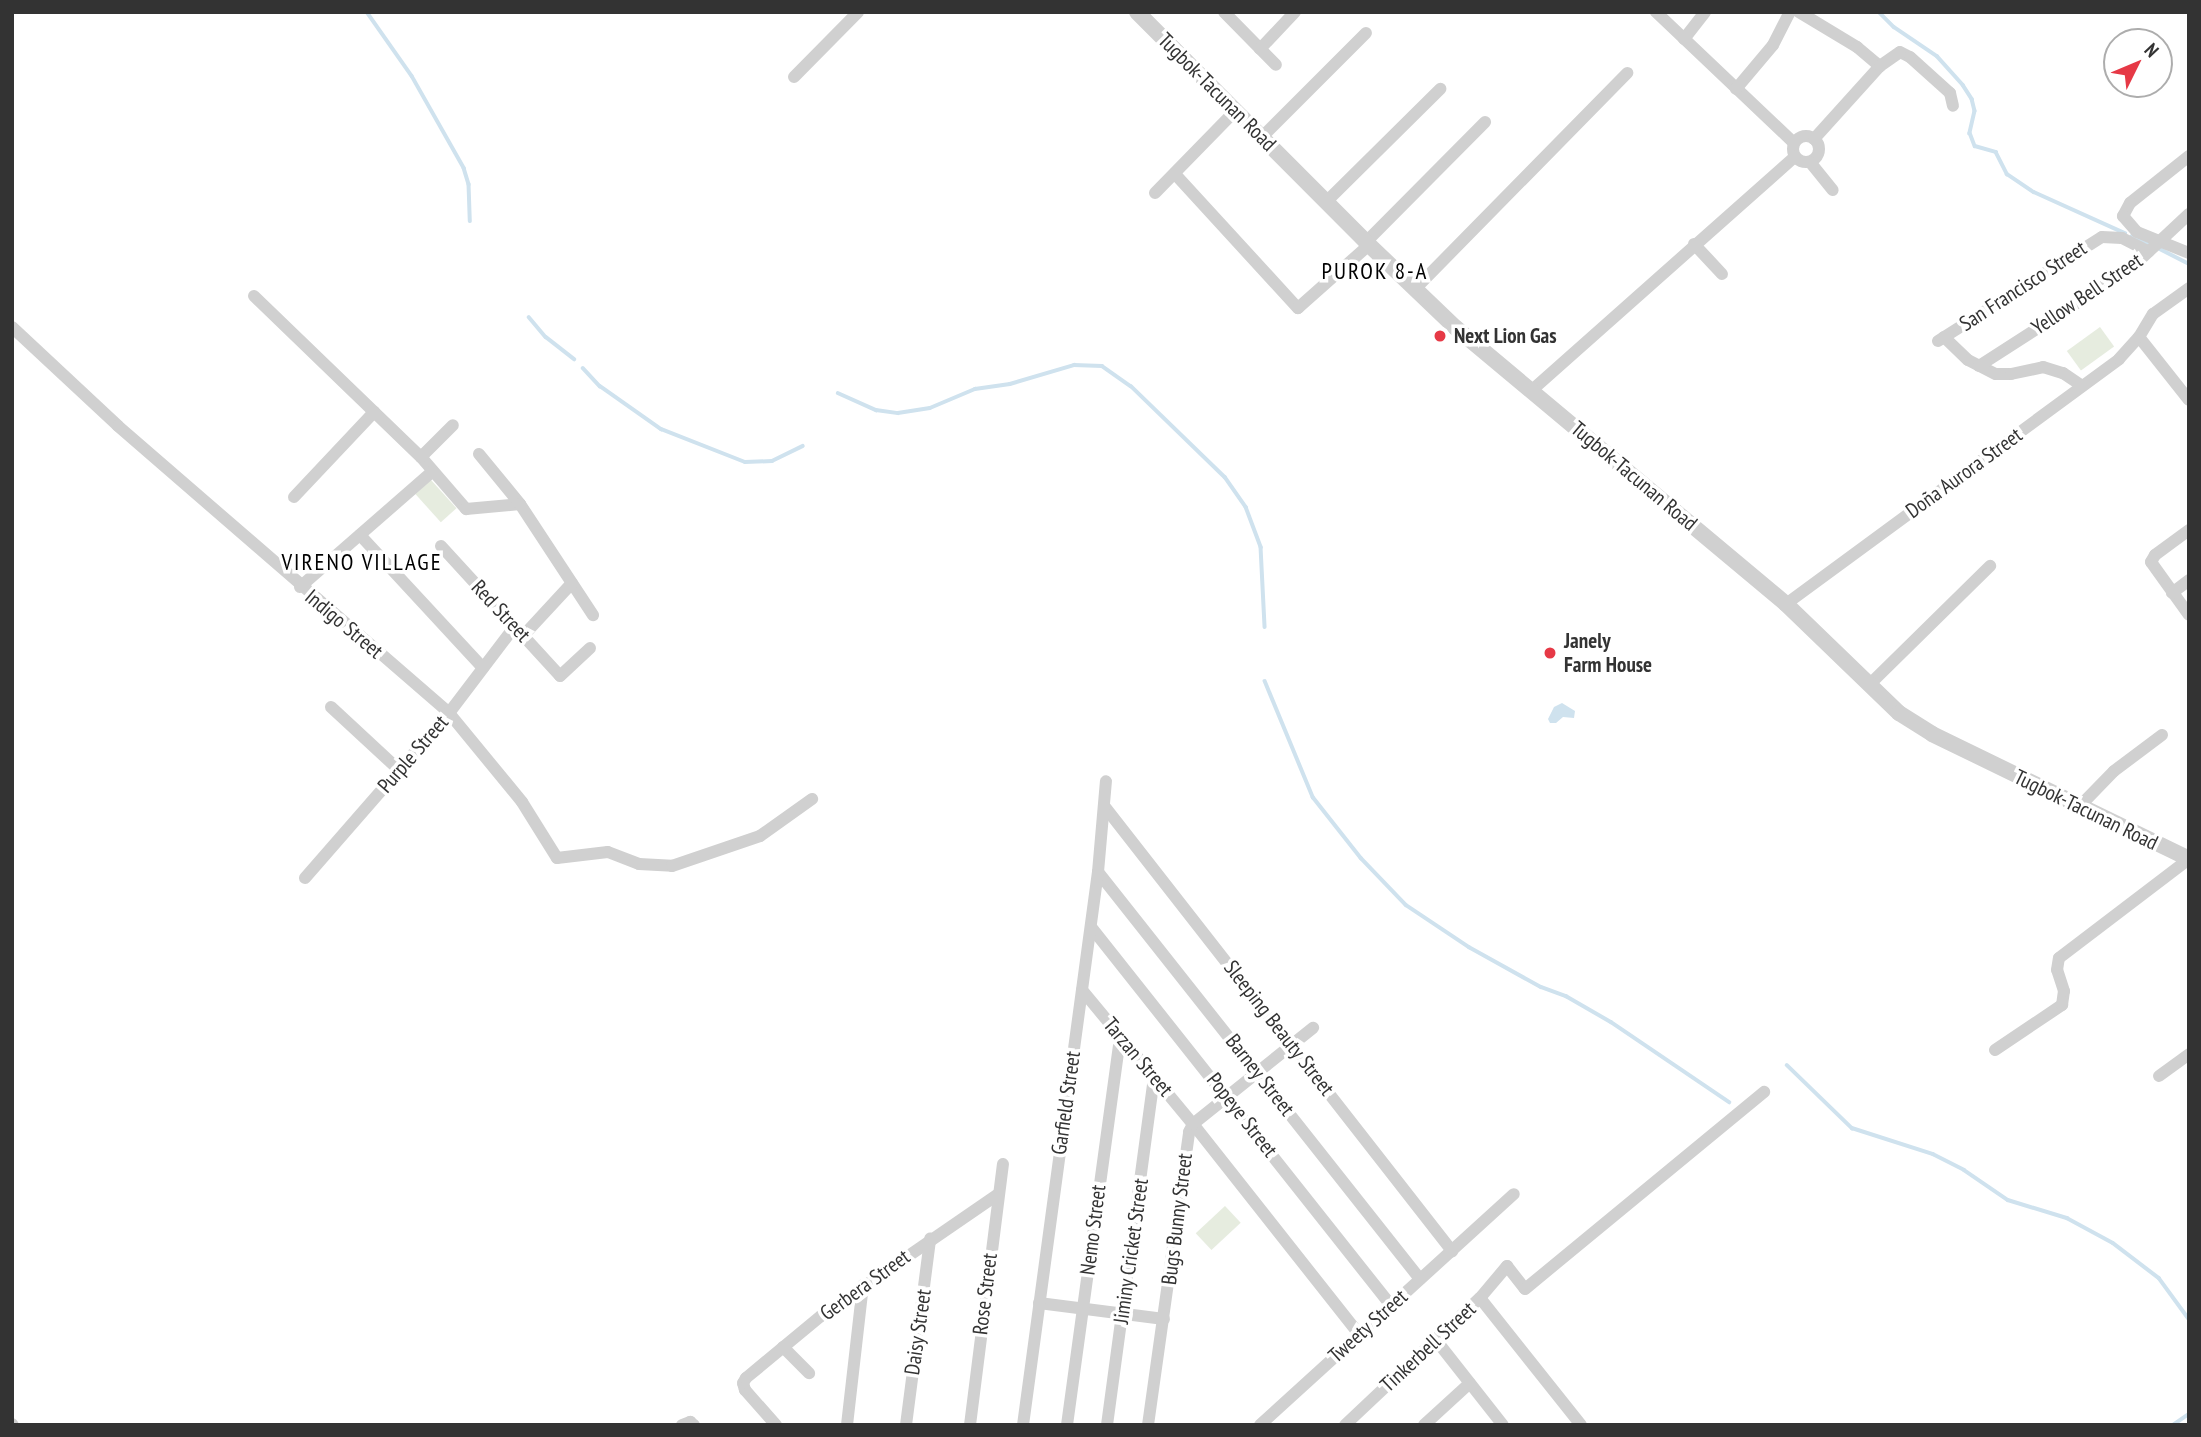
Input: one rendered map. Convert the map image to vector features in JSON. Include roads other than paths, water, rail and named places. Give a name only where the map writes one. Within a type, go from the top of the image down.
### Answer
[{"type":"street","points":[[793,77],[858,12]]},
{"type":"street","name":"Tugbok-Tacunan Road","points":[[1137,12],[1415,289],[1528,388],[1786,604],[1899,712],[1932,734],[2189,859]]},
{"type":"street","points":[[1224,12],[1276,65]]},
{"type":"street","points":[[1656,12],[1794,143],[1795,157]]},
{"type":"street","points":[[1684,38],[1705,12]]},
{"type":"street","points":[[1736,89],[1773,45],[1790,12]]},
{"type":"street","points":[[1799,12],[1857,47],[1880,66]]},
{"type":"street","points":[[1259,49],[1293,13]]},
{"type":"street","points":[[1262,137],[1366,33]]},
{"type":"street","points":[[1814,139],[1880,66],[1896,54],[1905,53],[1950,93],[1953,106]]},
{"type":"street","points":[[1415,289],[1627,74]]},
{"type":"street","points":[[1326,202],[1440,89]]},
{"type":"street","points":[[1155,193],[1235,111]]},
{"type":"street","points":[[1175,174],[1298,308],[1367,244],[1485,122]]},
{"type":"street","points":[[1794,143],[1801,137],[1814,139]]},
{"type":"street","points":[[1795,157],[1802,162],[1810,162],[1818,154],[1814,139]]},
{"type":"street","points":[[2189,156],[2130,204],[2123,216],[2137,232],[2189,253]]},
{"type":"street","points":[[1528,388],[1795,157]]},
{"type":"street","points":[[1810,162],[1833,190]]},
{"type":"street","name":"Yellow Bell Street","points":[[1979,366],[2119,276],[2189,214]]},
{"type":"street","name":"San Francisco Street","points":[[1979,366],[1941,339],[2102,237],[2122,238],[2149,252]]},
{"type":"street","points":[[1694,244],[1722,275]]},
{"type":"street","points":[[2189,288],[2153,314],[2139,337],[2183,385],[2189,400]]},
{"type":"street","points":[[254,296],[421,457],[466,509],[520,504]]},
{"type":"street","name":"Indigo Street","points":[[12,327],[118,426],[300,587],[449,713],[522,802],[557,858],[608,852],[639,864],[671,866],[760,836],[812,799]]},
{"type":"street","name":"Doña Aurora Street","points":[[1786,604],[2126,354],[2139,337]]},
{"type":"street","points":[[1979,366],[2004,375],[2043,367],[2063,373],[2082,386]]},
{"type":"street","points":[[294,497],[374,412]]},
{"type":"street","points":[[421,457],[453,425]]},
{"type":"street","points":[[479,454],[520,504],[593,615]]},
{"type":"street","points":[[300,587],[433,471]]},
{"type":"street","points":[[2189,530],[2155,555],[2151,562],[2189,615]]},
{"type":"street","points":[[359,535],[483,668]]},
{"type":"street","name":"Red Street","points":[[441,546],[560,676],[590,648]]},
{"type":"street","points":[[1869,685],[1990,566]]},
{"type":"street","points":[[2172,593],[2189,580]]},
{"type":"street","name":"Purple Street","points":[[305,878],[449,713],[483,668],[572,583]]},
{"type":"street","points":[[331,707],[399,770]]},
{"type":"street","points":[[2079,807],[2113,771],[2162,735]]},
{"type":"street","name":"Garfield Street","points":[[1023,1425],[1091,927],[1105,807],[1105,781]]},
{"type":"street","name":"Sleeping Beauty Street","points":[[1105,807],[1452,1251]]},
{"type":"street","points":[[1995,1049],[2062,1005],[2064,992],[2057,970],[2059,958],[2189,859]]},
{"type":"street","name":"Barney Street","points":[[1098,872],[1420,1279]]},
{"type":"street","name":"Popeye Street","points":[[1091,927],[1391,1305]]},
{"type":"street","name":"Tarzan Street","points":[[1082,990],[1194,1124]]},
{"type":"street","name":"Bugs Bunny Street","points":[[1149,1425],[1186,1144],[1194,1124],[1313,1028]]},
{"type":"street","name":"Nemo Street","points":[[1067,1425],[1120,1036]]},
{"type":"street","points":[[2159,1076],[2189,1054]]},
{"type":"street","name":"Jiminy Cricket Street","points":[[1107,1425],[1154,1077]]},
{"type":"street","name":"Tinkerbell Street","points":[[1345,1425],[1480,1298],[1507,1266],[1525,1289],[1764,1092]]},
{"type":"street","name":"Popeye Street","points":[[1194,1124],[1359,1334]]},
{"type":"street","name":"Rose Street","points":[[970,1425],[1003,1164]]},
{"type":"street","name":"Gerbera Street","points":[[776,1425],[743,1386],[746,1378],[863,1285],[997,1195]]},
{"type":"street","name":"Tweety Street","points":[[1260,1425],[1477,1229],[1481,1222],[1514,1195]]},
{"type":"street","name":"Daisy Street","points":[[906,1425],[930,1238]]},
{"type":"street","points":[[847,1425],[863,1285]]},
{"type":"street","points":[[1480,1298],[1581,1425]]},
{"type":"street","points":[[1039,1303],[1164,1319]]},
{"type":"street","points":[[1436,1340],[1503,1425]]},
{"type":"street","points":[[783,1347],[809,1373]]},
{"type":"street","points":[[1424,1425],[1470,1383]]},
{"type":"water","points":[[1562,703],[1575,711],[1574,718],[1563,717],[1556,723],[1550,723],[1548,719],[1554,707]]},
{"type":"waterway","points":[[367,12],[412,76],[464,168],[469,184],[470,221]]},
{"type":"waterway","points":[[1879,12],[1894,27],[1937,56],[1963,85],[1972,99],[1975,111],[1970,133],[1975,146],[1996,152],[2007,174],[2034,192],[2125,233]]},
{"type":"waterway","points":[[2132,236],[2149,244]]},
{"type":"waterway","points":[[2160,249],[2189,264]]},
{"type":"waterway","points":[[529,317],[546,337],[574,359]]},
{"type":"waterway","points":[[838,393],[876,410],[898,413],[930,408],[975,389],[1010,384],[1074,365],[1102,366],[1131,386],[1225,477],[1246,507],[1261,547],[1265,627]]},
{"type":"waterway","points":[[583,368],[600,386],[661,429],[745,462],[772,461],[803,446]]},
{"type":"waterway","points":[[1265,681],[1313,797],[1361,858],[1406,905],[1469,947],[1611,1022],[1729,1102]]},
{"type":"waterway","points":[[1787,1065],[1852,1128],[1933,1154],[1964,1170],[2008,1200],[2067,1218],[2113,1243],[2159,1278],[2189,1319]]},
{"type":"waterway","points":[[2173,1425],[2189,1414]]},
{"type":"place","name":"Next Lion Gas","points":[[1440,336]]},
{"type":"place","name":"Janely Farm House","points":[[1550,653]]},
{"type":"district","name":"PUROK 8-A","points":[[1375,271]]},
{"type":"district","name":"VIRENO VILLAGE","points":[[362,562]]}]
